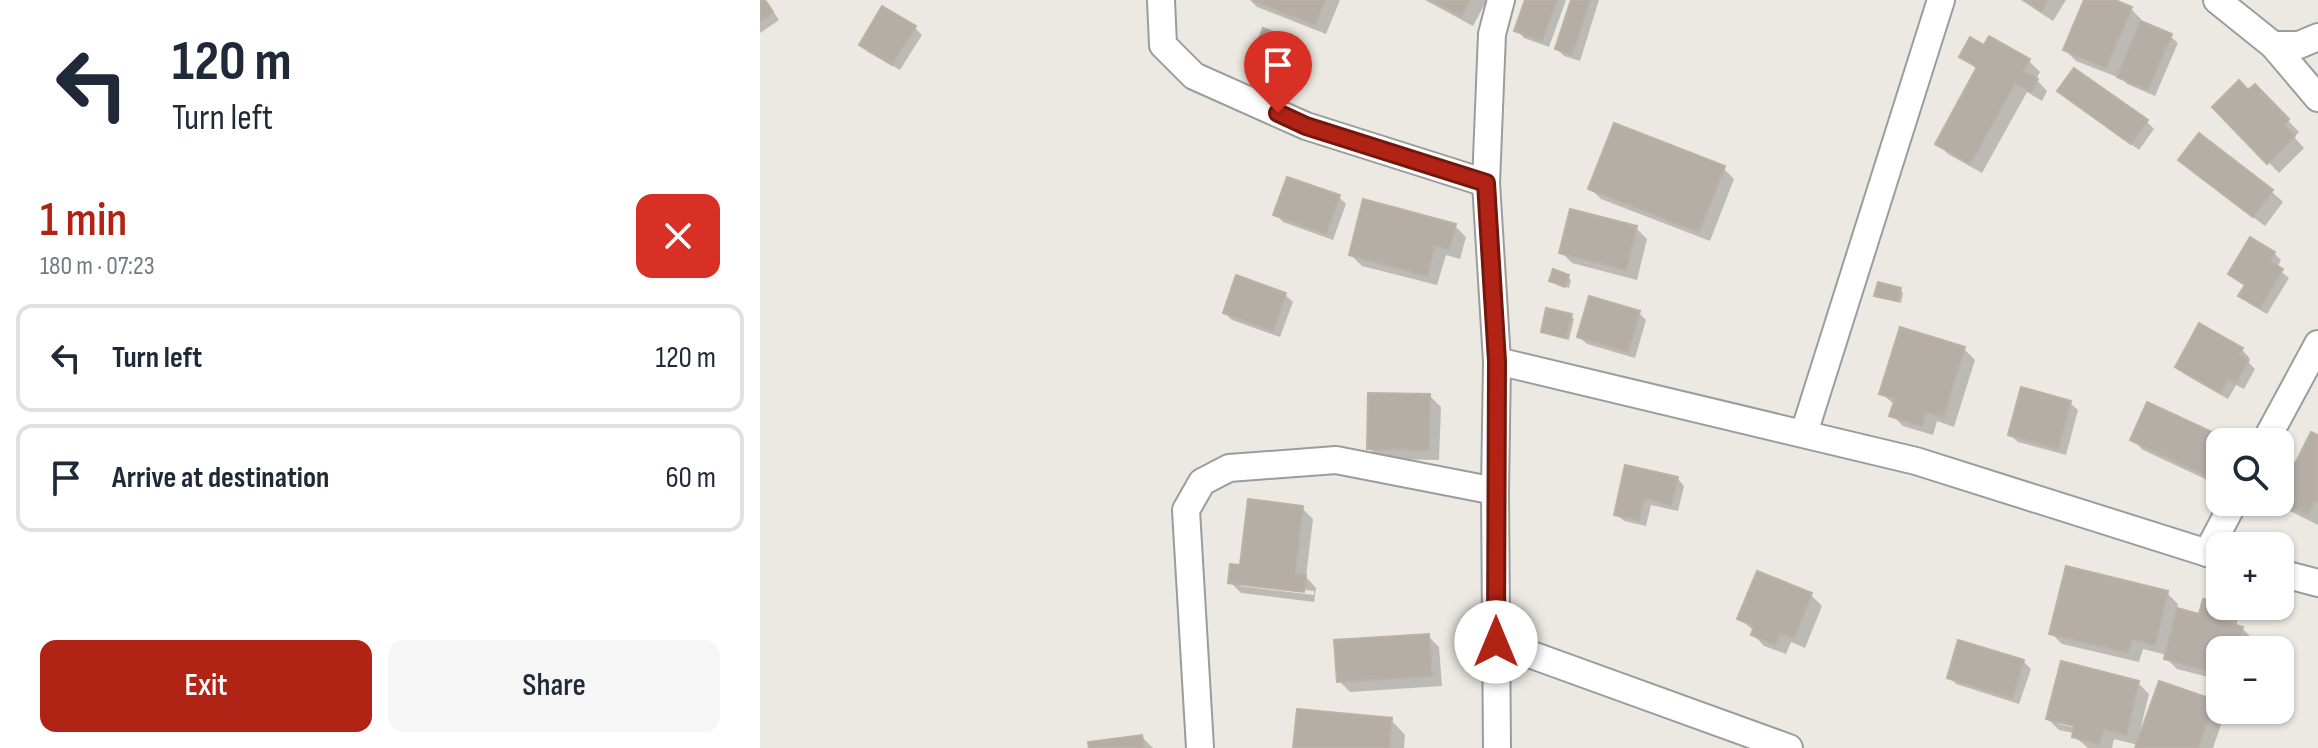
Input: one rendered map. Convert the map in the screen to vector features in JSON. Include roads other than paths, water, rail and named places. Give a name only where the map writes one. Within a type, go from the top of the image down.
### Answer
[{"type":"street","points":[[1161,0],[1163,45],[1194,76],[1306,126],[1486,183]]},
{"type":"street","points":[[1497,748],[1497,361],[1486,183],[1492,34],[1501,0]]},
{"type":"street","points":[[1804,433],[1941,0]]},
{"type":"street","points":[[2217,0],[2273,45],[2318,98]]},
{"type":"street","points":[[2273,45],[2299,45],[2318,37]]},
{"type":"street","points":[[2273,428],[2318,344]]},
{"type":"street","points":[[1497,361],[1916,461],[2206,553]]},
{"type":"street","points":[[1200,748],[1186,510],[1202,482],[1229,468],[1336,460],[1495,491]]},
{"type":"street","points":[[2294,577],[2318,583]]},
{"type":"street","points":[[1496,642],[1789,748]]}]
